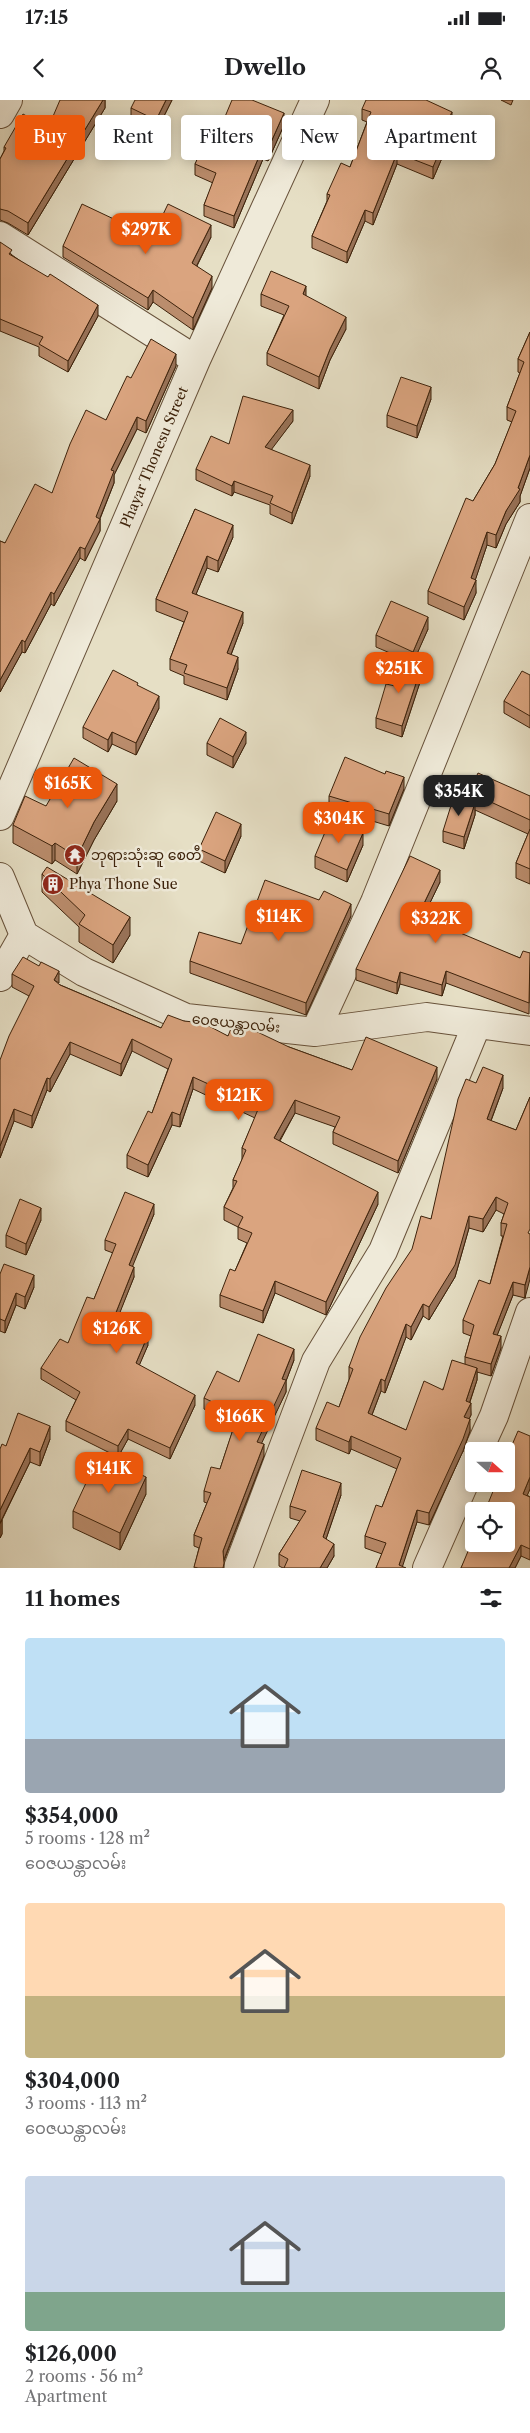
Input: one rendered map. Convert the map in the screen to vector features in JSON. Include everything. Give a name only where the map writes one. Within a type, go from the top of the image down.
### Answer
[{"type":"street","points":[[0,114],[8,100]]},
{"type":"street","name":"Phayar Thonesu Street","points":[[0,816],[196,360],[315,100]]},
{"type":"street","points":[[0,236],[196,360]]},
{"type":"street","points":[[315,1032],[375,902],[530,518]]},
{"type":"street","points":[[0,877],[24,935],[0,977]]},
{"type":"street","name":"ဝေဇယန္တာလမ်း","points":[[24,935],[84,972],[186,1018],[315,1032],[426,1017],[530,1031]]},
{"type":"street","points":[[238,1568],[316,1361],[382,1251],[477,1024]]},
{"type":"street","points":[[482,1442],[494,1416],[530,1312]]},
{"type":"street","points":[[427,1568],[465,1481]]},
{"type":"building","points":[[60,100],[103,100],[85,130],[85,115],[54,115]]},
{"type":"building","points":[[135,100],[166,100],[158,115],[146,115],[131,108]]},
{"type":"building","points":[[232,100],[252,100],[284,113],[272,140],[272,115],[226,115]]},
{"type":"building","points":[[366,100],[426,100],[452,112],[451,115],[370,115],[371,112],[362,109]]},
{"type":"building","points":[[367,122],[367,160],[394,160],[373,213],[365,210],[347,252],[312,236],[330,195],[327,194],[341,163],[350,167],[353,160],[357,160],[357,149]]},
{"type":"building","points":[[15,128],[15,160],[66,160],[28,223],[8,211],[0,209],[0,159],[6,148],[4,147]]},
{"type":"building","points":[[197,160],[258,160],[234,216],[204,205],[216,173],[195,164]]},
{"type":"building","points":[[415,160],[436,160],[433,167]]},
{"type":"building","points":[[82,204],[118,221],[116,225],[148,246],[168,204],[211,225],[192,263],[212,276],[193,318],[153,290],[148,298],[63,246]]},
{"type":"building","points":[[0,242],[12,250],[9,254],[48,277],[50,274],[98,305],[68,361],[39,344],[43,337],[0,319]]},
{"type":"building","points":[[271,271],[306,286],[303,294],[346,317],[319,377],[267,353],[289,306],[261,294]]},
{"type":"building","points":[[530,332],[530,455],[518,488],[520,489],[506,511],[496,535],[487,532],[471,578],[476,580],[464,607],[428,591],[466,498],[473,501],[495,464],[516,411],[507,407],[524,362],[518,359]]},
{"type":"building","points":[[151,339],[176,354],[146,421],[137,417],[111,470],[114,471],[96,517],[100,519],[85,549],[80,547],[54,594],[51,592],[25,642],[22,640],[0,680],[0,541],[5,543],[35,484],[52,493],[70,444],[86,410],[106,420],[127,376],[131,378]]},
{"type":"building","points":[[401,377],[431,387],[417,426],[387,415]]},
{"type":"building","points":[[243,396],[293,410],[265,447],[310,465],[292,513],[270,503],[273,496],[234,481],[232,486],[196,469],[211,436],[229,444]]},
{"type":"building","points":[[195,509],[233,525],[218,561],[207,556],[192,593],[243,612],[227,653],[238,657],[227,688],[184,673],[187,665],[170,659],[188,612],[156,599]]},
{"type":"building","points":[[391,601],[428,617],[413,652],[376,635]]},
{"type":"building","points":[[404,659],[422,665],[402,726],[376,718],[386,684],[395,686]]},
{"type":"building","points":[[113,670],[159,696],[136,743],[112,732],[108,740],[83,727]]},
{"type":"building","points":[[522,671],[530,675],[530,716],[504,701]]},
{"type":"building","points":[[220,718],[246,732],[233,757],[207,743]]},
{"type":"building","points":[[345,757],[385,774],[386,771],[404,777],[389,814],[329,796]]},
{"type":"building","points":[[74,758],[117,784],[94,822],[77,857],[55,843],[52,846],[13,825],[25,796],[46,806]]},
{"type":"building","points":[[478,773],[530,796],[530,820],[469,792]]},
{"type":"building","points":[[454,796],[475,803],[464,837],[443,831]]},
{"type":"building","points":[[216,812],[241,824],[225,861],[199,849]]},
{"type":"building","points":[[331,818],[363,833],[347,870],[315,856]]},
{"type":"building","points":[[530,829],[530,869],[516,863]]},
{"type":"building","points":[[410,856],[440,870],[416,920],[458,932],[520,958],[523,951],[530,953],[529,1003],[446,971],[442,985],[400,972],[397,983],[356,969]]},
{"type":"building","points":[[47,867],[130,917],[113,945],[79,924],[85,915],[42,874]]},
{"type":"building","points":[[265,880],[319,900],[324,891],[351,904],[306,1003],[190,961],[199,932],[241,944]]},
{"type":"building","points":[[23,957],[39,966],[41,962],[59,971],[54,980],[60,985],[161,1028],[168,1015],[184,1021],[203,1023],[228,1036],[232,1026],[249,1028],[289,1047],[352,1070],[366,1037],[437,1067],[398,1161],[333,1132],[340,1117],[295,1100],[274,1138],[378,1192],[326,1302],[275,1281],[263,1311],[220,1295],[230,1269],[235,1271],[252,1233],[238,1227],[243,1217],[224,1207],[237,1181],[233,1180],[246,1150],[242,1148],[259,1107],[193,1077],[180,1115],[172,1112],[148,1165],[127,1155],[148,1111],[152,1113],[172,1059],[132,1039],[121,1064],[70,1042],[50,1079],[47,1078],[32,1116],[14,1109],[0,1146],[0,1060],[9,1036],[34,986],[12,974]]},
{"type":"building","points":[[483,1067],[503,1075],[487,1119],[516,1130],[530,1097],[530,1229],[528,1233],[530,1234],[530,1267],[525,1285],[513,1282],[493,1334],[501,1336],[491,1364],[465,1357],[474,1325],[463,1320],[479,1280],[490,1284],[507,1224],[501,1223],[508,1203],[496,1197],[483,1219],[469,1216],[455,1265],[429,1307],[423,1304],[411,1327],[406,1324],[385,1381],[381,1379],[368,1413],[406,1430],[424,1381],[443,1390],[452,1360],[477,1368],[466,1401],[471,1403],[464,1417],[470,1419],[463,1439],[429,1513],[417,1510],[399,1565],[406,1568],[376,1568],[386,1543],[365,1536],[376,1505],[382,1507],[401,1458],[351,1436],[349,1442],[316,1428],[327,1402],[339,1407],[353,1369],[349,1367],[360,1337],[386,1288],[412,1249],[421,1216],[431,1219],[458,1099],[466,1079],[476,1083]]},
{"type":"building","points":[[125,1192],[154,1204],[129,1265],[134,1267],[113,1320],[148,1335],[136,1363],[195,1395],[170,1448],[128,1429],[118,1446],[66,1421],[80,1392],[41,1368],[60,1339],[68,1343],[87,1297],[94,1299],[116,1244],[105,1240]]},
{"type":"building","points":[[20,1199],[41,1208],[26,1244],[6,1235]]},
{"type":"building","points":[[4,1264],[34,1275],[25,1297],[16,1293],[5,1321],[0,1319],[0,1274]]},
{"type":"building","points":[[258,1334],[294,1349],[282,1379],[286,1380],[257,1442],[264,1444],[223,1551],[223,1568],[194,1567],[202,1538],[194,1535],[211,1493],[204,1491],[211,1467],[220,1469],[238,1414],[204,1398],[217,1371],[239,1382]]},
{"type":"building","points":[[18,1413],[50,1426],[40,1452],[30,1448],[0,1510],[0,1449],[2,1444],[6,1446]]},
{"type":"building","points":[[518,1431],[530,1436],[530,1477],[523,1494],[530,1497],[530,1549],[521,1545],[509,1568],[461,1568],[468,1552],[515,1552],[515,1502],[489,1502],[493,1492],[515,1492],[515,1442],[513,1442]]},
{"type":"building","points":[[99,1455],[146,1477],[120,1533],[73,1511]]},
{"type":"building","points":[[302,1470],[341,1483],[323,1537],[334,1544],[320,1568],[284,1568],[288,1559],[279,1554],[306,1511],[290,1506]]},
{"type":"place","name":"ဘုရားသုံးဆူ စေတီ","points":[[75,855]]},
{"type":"place","name":"Phya Thone Sue","points":[[53,884]]}]
